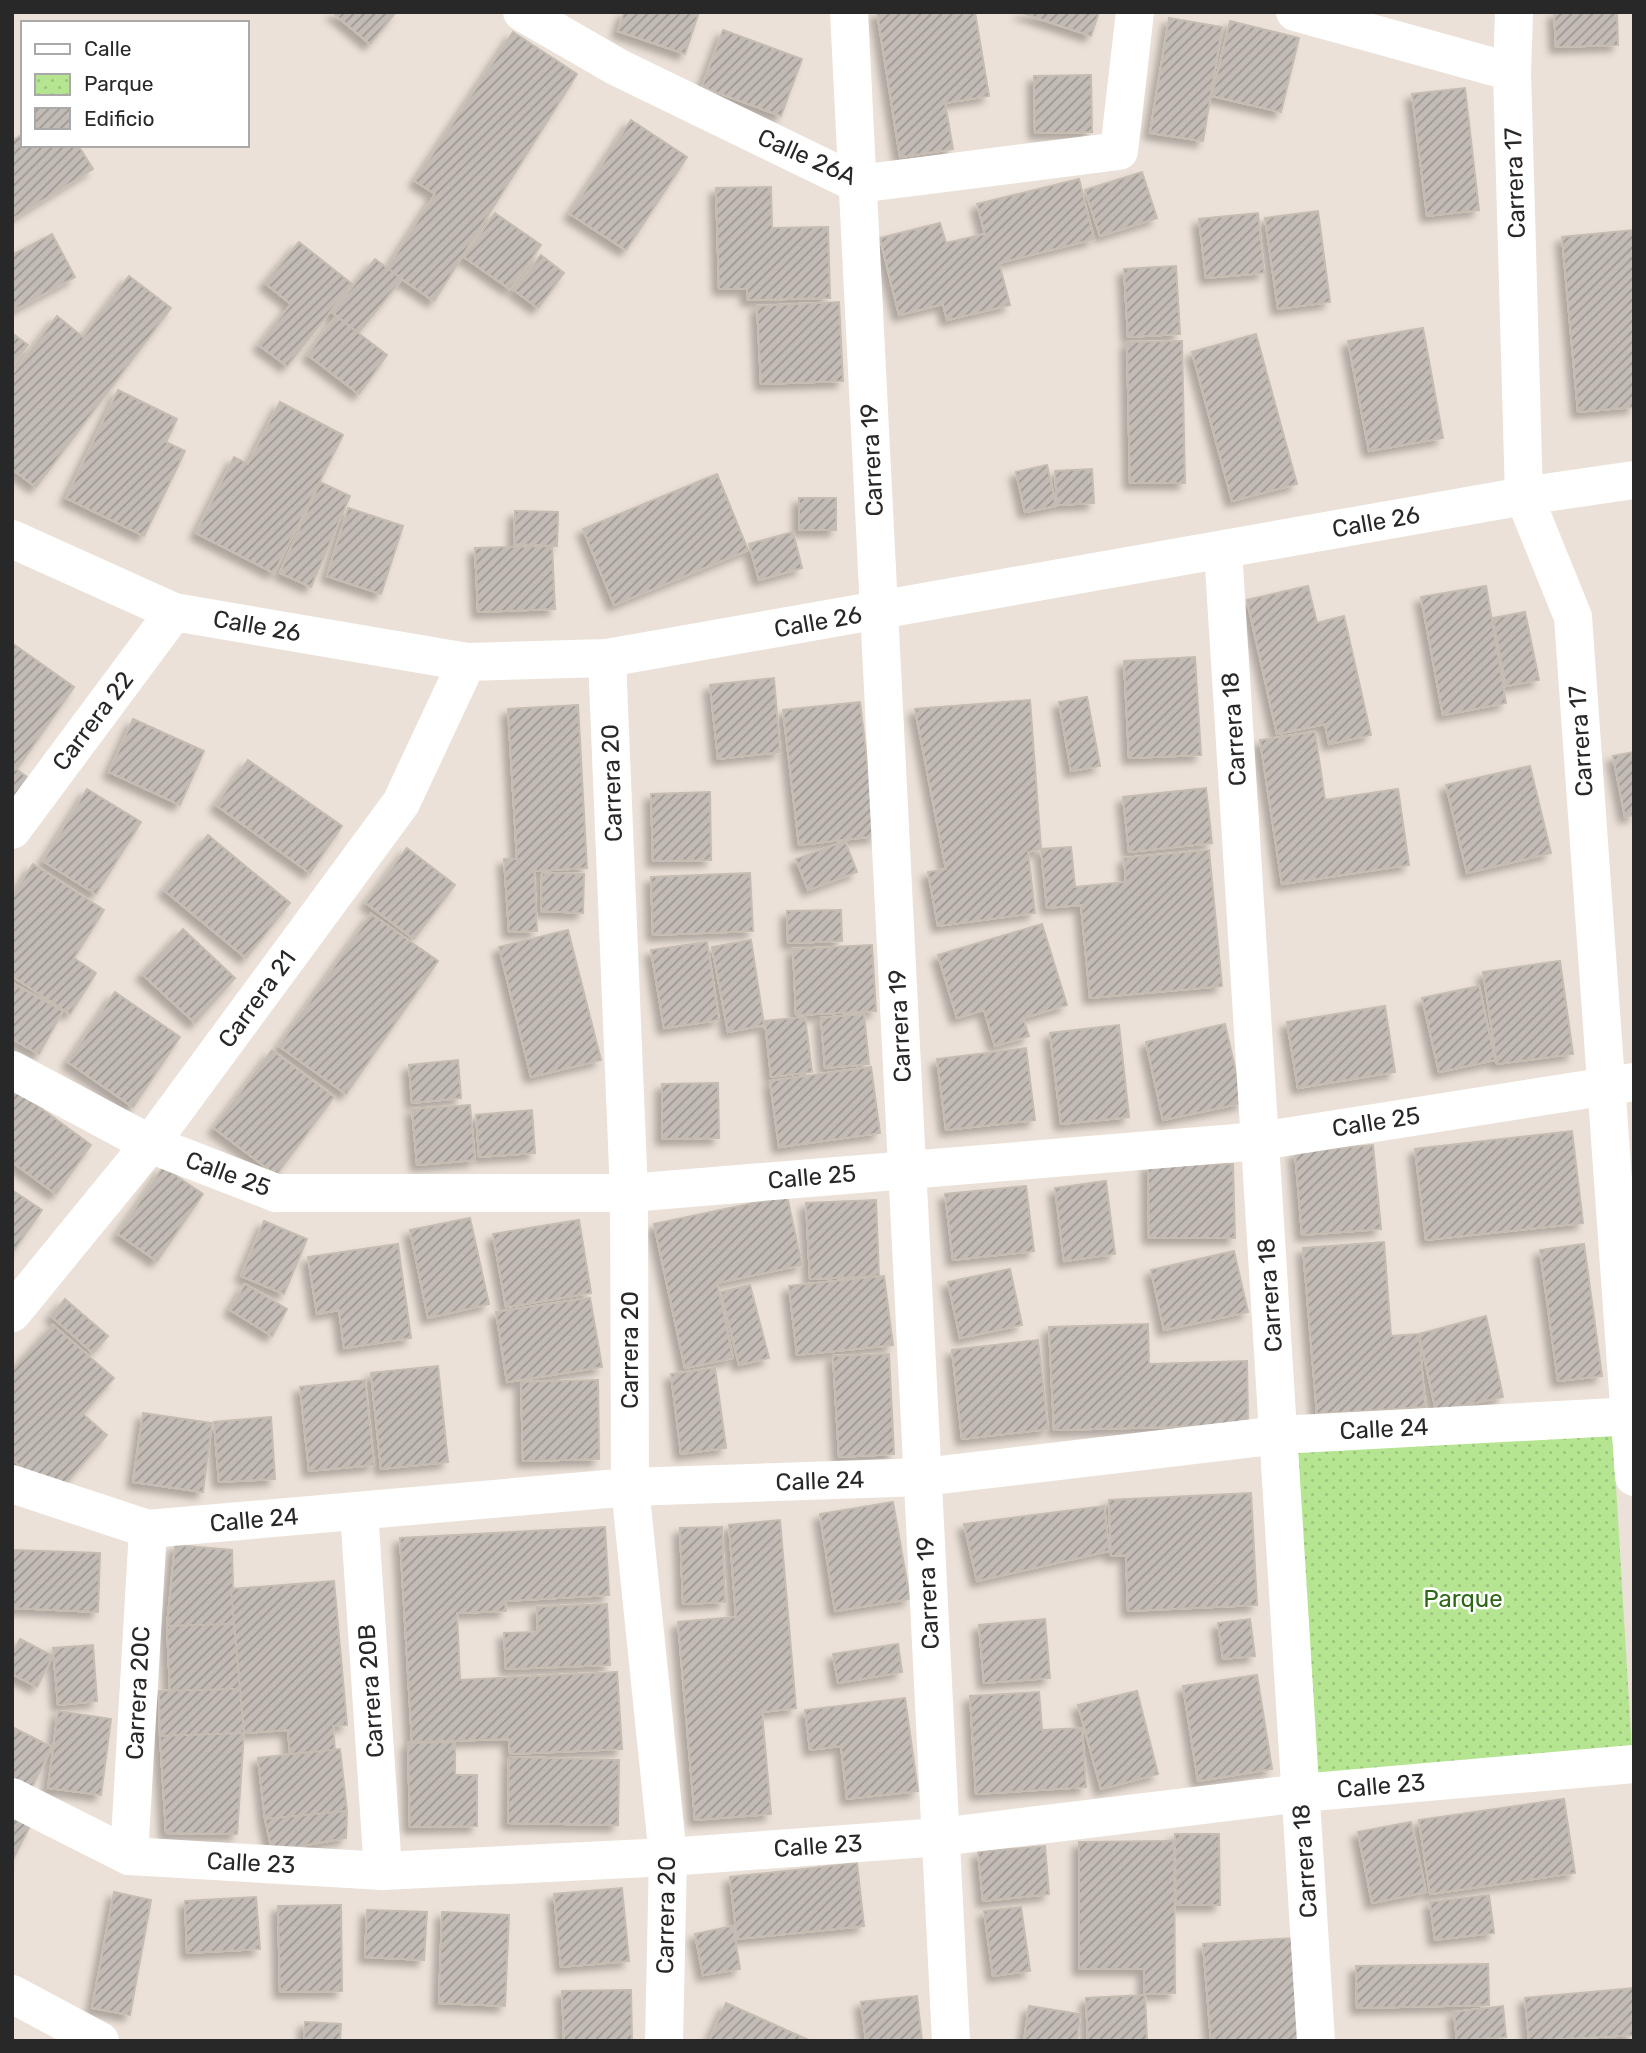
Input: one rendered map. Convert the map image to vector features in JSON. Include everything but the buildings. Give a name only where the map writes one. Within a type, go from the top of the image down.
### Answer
[{"type":"street","name":"Calle 26A","points":[[522,12],[617,67],[858,184],[1119,151],[1135,12]]},
{"type":"street","name":"Carrera 19","points":[[849,12],[951,2041]]},
{"type":"street","points":[[1295,12],[1512,72]]},
{"type":"street","name":"Carrera 17","points":[[1514,12],[1512,72],[1524,496],[1573,617],[1620,1083],[1634,1477]]},
{"type":"street","name":"Calle 26","points":[[12,539],[174,612],[467,662],[607,658],[1524,496],[1634,480]]},
{"type":"street","name":"Carrera 18","points":[[1223,550],[1316,2041]]},
{"type":"street","name":"Carrera 22","points":[[12,830],[174,612]]},
{"type":"street","name":"Carrera 20","points":[[607,658],[629,1193],[630,1487],[668,1857],[664,2041]]},
{"type":"street","name":"Carrera 21","points":[[12,1313],[150,1144],[401,803],[467,662]]},
{"type":"street","name":"Calle 25","points":[[12,1070],[150,1144],[276,1193],[629,1193],[1260,1141],[1620,1083]]},
{"type":"street","name":"Calle 24","points":[[12,1484],[148,1529],[630,1487],[923,1478],[1279,1435],[1632,1417]]},
{"type":"street","name":"Carrera 20B","points":[[359,1511],[383,1871]]},
{"type":"street","name":"Carrera 20C","points":[[128,1856],[148,1529]]},
{"type":"street","name":"Calle 23","points":[[12,1797],[128,1856],[383,1871],[668,1857],[940,1837],[1301,1793],[1634,1764]]},
{"type":"street","points":[[12,1994],[100,2041]]},
{"type":"green space","name":"Parque","points":[[1612,1419],[1632,1752],[1311,1782],[1297,1447]]}]
